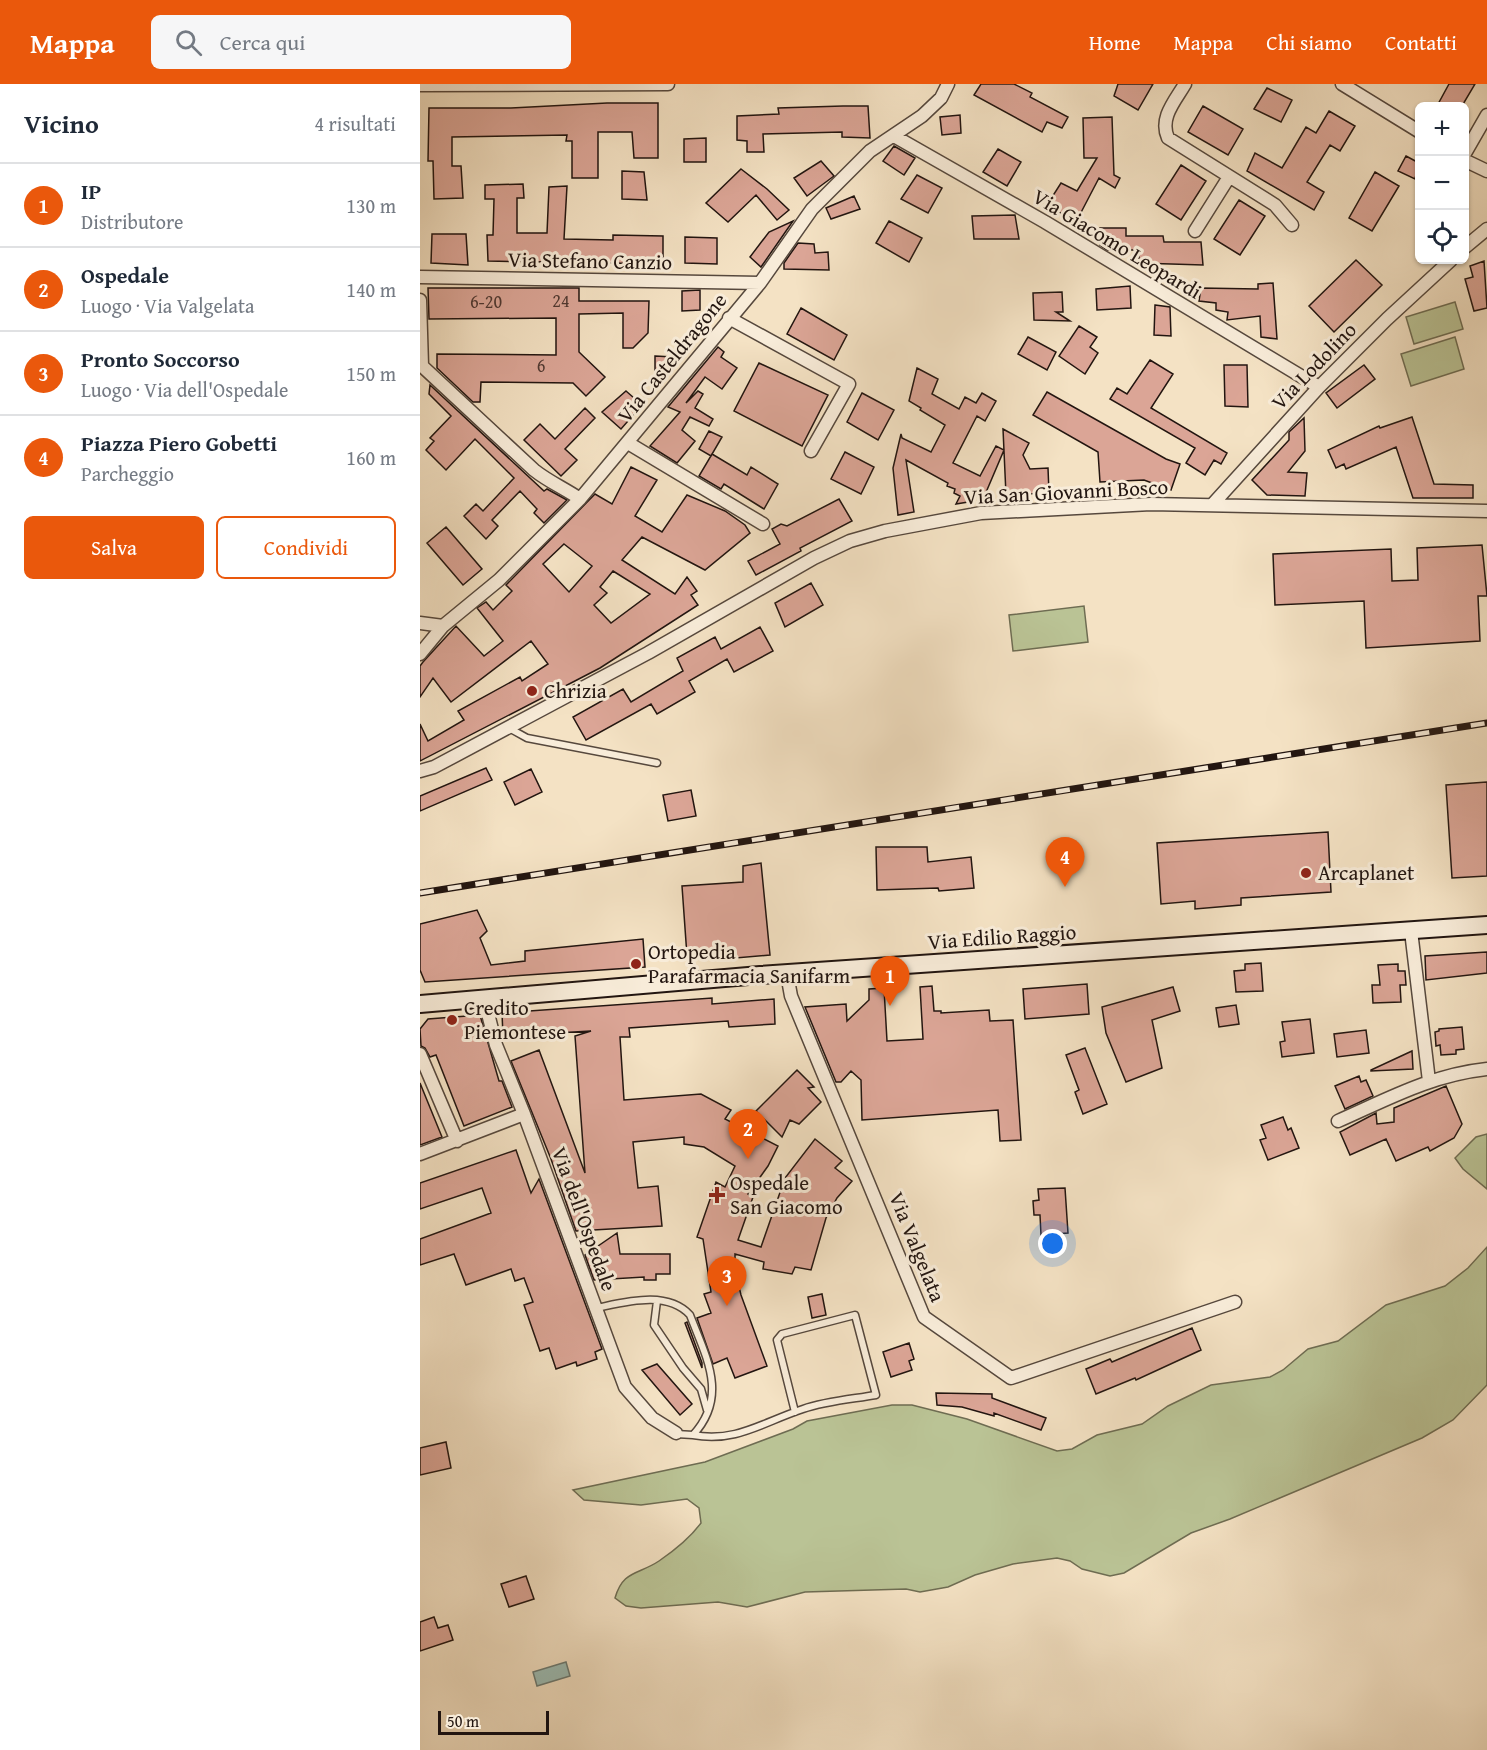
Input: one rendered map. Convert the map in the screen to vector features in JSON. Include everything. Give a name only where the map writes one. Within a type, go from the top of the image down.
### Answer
[{"type":"main road","name":"Via Edilio Raggio","points":[[420,1004],[787,974],[1483,925]]},
{"type":"street","points":[[420,85],[668,84]]},
{"type":"street","name":"Via Casteldragone","points":[[420,654],[443,626],[499,580],[580,499],[760,283],[812,209],[870,151],[894,136],[935,104],[948,84]]},
{"type":"street","points":[[1185,84],[1166,117],[1163,128],[1168,138],[1275,205],[1293,225]]},
{"type":"street","points":[[1342,84],[1415,130]]},
{"type":"street","points":[[1465,156],[1487,115]]},
{"type":"street","name":"Via Giacomo Leopardi","points":[[894,136],[1045,222],[1319,387]]},
{"type":"street","points":[[1469,160],[1487,171]]},
{"type":"street","points":[[1195,231],[1229,177]]},
{"type":"street","points":[[1469,244],[1487,229]]},
{"type":"street","name":"Via Lodolino","points":[[1212,505],[1319,387],[1447,264]]},
{"type":"street","name":"Via Stefano Canzio","points":[[420,277],[760,283]]},
{"type":"street","points":[[420,300],[422,366],[534,470],[552,484],[562,487],[580,499]]},
{"type":"street","points":[[729,318],[849,384],[811,451]]},
{"type":"street","points":[[628,442],[763,524]]},
{"type":"street","name":"Via San Giovanni Bosco","points":[[420,771],[435,767],[696,626],[813,558],[850,541],[981,513],[1139,504],[1487,512]]},
{"type":"street","points":[[420,623],[443,626]]},
{"type":"street","points":[[1411,931],[1429,1081]]},
{"type":"street","name":"Via Valgelata","points":[[787,974],[791,996],[924,1317],[1011,1378],[1235,1302]]},
{"type":"street","name":"Via dell'Ospedale","points":[[484,998],[496,1045],[524,1114],[625,1387],[652,1418],[676,1434]]},
{"type":"street","points":[[420,1054],[457,1141]]},
{"type":"street","points":[[1338,1121],[1429,1081],[1455,1072],[1487,1069]]},
{"type":"street","points":[[420,1154],[524,1114]]},
{"type":"lane","points":[[508,727],[527,738],[657,763]]},
{"type":"lane","points":[[596,1308],[633,1300],[657,1301],[683,1308],[690,1316],[713,1374],[712,1393],[707,1410],[701,1426],[693,1435]]},
{"type":"lane","points":[[657,1301],[654,1325],[701,1389],[707,1410]]},
{"type":"lane","points":[[676,1434],[714,1439],[738,1434],[795,1412],[876,1395],[855,1315],[782,1334],[777,1340],[795,1412]]},
{"type":"green space","points":[[1455,302],[1463,329],[1414,344],[1406,317]]},
{"type":"green space","points":[[1455,337],[1464,369],[1411,386],[1401,354]]},
{"type":"green space","points":[[1084,606],[1088,642],[1013,651],[1009,615]]},
{"type":"green space","points":[[1487,1134],[1487,1189],[1463,1169],[1455,1158],[1476,1137]]},
{"type":"green space","points":[[1487,1247],[1487,1385],[1453,1420],[1422,1438],[1230,1519],[1191,1533],[1124,1573],[1110,1576],[1082,1569],[1070,1561],[1057,1558],[1013,1564],[975,1575],[948,1587],[920,1592],[906,1589],[805,1592],[747,1607],[718,1602],[641,1608],[626,1606],[615,1598],[622,1582],[632,1574],[659,1561],[687,1539],[701,1523],[699,1508],[687,1499],[641,1505],[584,1500],[573,1490],[705,1462],[793,1429],[807,1421],[892,1405],[912,1405],[967,1419],[1057,1451],[1072,1449],[1097,1435],[1142,1424],[1168,1406],[1211,1385],[1270,1377],[1283,1370],[1308,1349],[1338,1341],[1386,1305],[1445,1286],[1468,1268]]},
{"type":"water","points":[[566,1662],[570,1676],[537,1686],[533,1672]]},
{"type":"building","points":[[981,84],[1014,84],[1032,93],[1030,97],[1068,117],[1062,128],[1047,122],[1042,132],[974,95]]},
{"type":"building","points":[[1118,84],[1153,84],[1138,110],[1114,96]]},
{"type":"building","points":[[1449,84],[1475,84],[1464,102],[1439,102]]},
{"type":"building","points":[[1267,88],[1292,100],[1281,122],[1254,109]]},
{"type":"building","points":[[658,103],[658,158],[634,158],[632,132],[598,132],[598,178],[572,178],[572,141],[566,141],[567,135],[452,137],[452,166],[461,166],[463,198],[434,199],[433,161],[428,161],[429,108],[511,108]]},
{"type":"building","points":[[868,106],[870,138],[842,137],[842,132],[763,134],[764,152],[747,152],[747,141],[737,140],[737,116],[779,114],[778,108]]},
{"type":"building","points":[[1203,106],[1243,129],[1228,155],[1188,132]]},
{"type":"building","points":[[1329,111],[1355,126],[1340,151],[1330,145],[1307,182],[1324,192],[1314,210],[1247,171],[1255,153],[1282,168],[1306,127],[1316,133]]},
{"type":"building","points":[[960,115],[961,133],[942,135],[940,117]]},
{"type":"building","points":[[1112,117],[1114,175],[1120,178],[1115,188],[1099,178],[1076,222],[1047,205],[1061,183],[1077,191],[1097,158],[1084,158],[1083,118]]},
{"type":"building","points":[[706,138],[706,162],[684,162],[684,139]]},
{"type":"building","points":[[894,146],[915,158],[904,175],[883,161]]},
{"type":"building","points":[[998,149],[1021,162],[1007,186],[983,172]]},
{"type":"building","points":[[1406,156],[1415,161],[1415,179],[1398,171]]},
{"type":"building","points":[[821,161],[834,176],[807,196],[794,178]]},
{"type":"building","points":[[1181,165],[1206,181],[1181,220],[1156,204]]},
{"type":"building","points":[[741,169],[789,210],[777,220],[756,195],[728,222],[706,203]]},
{"type":"building","points":[[622,171],[644,172],[647,200],[622,199]]},
{"type":"building","points":[[1375,172],[1399,186],[1372,231],[1349,218]]},
{"type":"building","points":[[917,175],[942,188],[928,213],[901,199]]},
{"type":"building","points":[[523,184],[524,198],[517,198],[517,233],[547,233],[549,187],[567,186],[564,239],[613,240],[613,235],[663,236],[663,264],[488,261],[487,235],[493,235],[494,199],[485,199],[485,185]]},
{"type":"building","points":[[854,196],[860,209],[831,219],[826,208]]},
{"type":"building","points":[[1239,200],[1265,216],[1240,255],[1214,239]]},
{"type":"building","points":[[1015,215],[1019,239],[974,239],[972,216]]},
{"type":"building","points":[[793,221],[761,267],[750,257],[769,232]]},
{"type":"building","points":[[889,221],[922,238],[909,262],[876,243]]},
{"type":"building","points":[[1100,228],[1126,228],[1126,236],[1163,236],[1164,242],[1201,242],[1203,265],[1139,263],[1139,250],[1107,250],[1100,245]]},
{"type":"building","points":[[432,234],[466,234],[468,265],[431,263]]},
{"type":"building","points":[[685,237],[717,238],[717,264],[685,263]]},
{"type":"building","points":[[798,243],[814,244],[815,253],[828,252],[829,270],[784,269],[784,263]]},
{"type":"building","points":[[1356,260],[1382,285],[1334,332],[1309,306]]},
{"type":"building","points":[[1484,261],[1487,308],[1474,311],[1465,279],[1473,277],[1470,266]]},
{"type":"building","points":[[1273,283],[1277,339],[1261,337],[1260,316],[1227,320],[1228,312],[1216,310],[1216,303],[1199,301],[1201,288],[1258,289],[1258,284]]},
{"type":"building","points":[[1130,286],[1131,308],[1097,310],[1096,289]]},
{"type":"building","points":[[428,288],[579,288],[579,301],[649,301],[648,333],[633,348],[623,348],[623,313],[579,314],[579,352],[605,377],[586,396],[573,383],[481,382],[480,402],[473,402],[437,368],[437,354],[556,355],[556,318],[429,319]]},
{"type":"building","points":[[700,290],[700,310],[682,311],[682,291]]},
{"type":"building","points":[[1062,292],[1063,312],[1056,312],[1070,321],[1034,320],[1033,293]]},
{"type":"building","points":[[1155,305],[1170,307],[1171,336],[1154,335]]},
{"type":"building","points":[[801,308],[847,335],[834,360],[787,334]]},
{"type":"building","points":[[1079,326],[1097,337],[1090,347],[1098,353],[1085,374],[1059,356]]},
{"type":"building","points":[[1028,337],[1056,352],[1047,370],[1018,354]]},
{"type":"building","points":[[718,347],[724,352],[721,357],[737,368],[722,389],[705,377],[686,403],[698,391],[703,394],[695,408],[713,419],[709,426],[690,417],[682,430],[695,441],[677,463],[650,446],[680,412],[668,407]]},
{"type":"building","points":[[655,356],[673,357],[672,372],[655,371]]},
{"type":"building","points":[[1150,360],[1173,374],[1151,408],[1227,453],[1221,464],[1214,460],[1205,475],[1186,463],[1195,448],[1110,399],[1117,388],[1127,394]]},
{"type":"building","points":[[759,363],[828,395],[802,446],[734,411]]},
{"type":"building","points":[[1224,365],[1247,365],[1248,407],[1225,406]]},
{"type":"building","points":[[1364,365],[1375,379],[1337,408],[1326,393]]},
{"type":"building","points":[[917,368],[938,379],[932,394],[959,409],[965,397],[976,403],[982,393],[996,401],[985,421],[977,416],[953,463],[980,476],[996,446],[1004,450],[984,497],[977,494],[974,501],[956,504],[960,496],[954,493],[955,489],[906,460],[914,512],[898,515],[893,468],[901,434],[902,438],[931,452],[945,425],[909,401]]},
{"type":"building","points":[[430,385],[544,491],[547,489],[567,500],[544,523],[534,513],[537,509],[520,491],[492,520],[498,526],[486,539],[464,516],[476,504],[483,511],[514,478],[475,439],[446,470],[426,450],[434,441],[430,438],[451,416],[429,394]]},
{"type":"building","points":[[626,391],[642,405],[621,429],[602,412]]},
{"type":"building","points":[[1047,392],[1166,459],[1180,464],[1171,490],[1144,480],[1100,482],[1098,452],[1033,415]]},
{"type":"building","points":[[862,393],[894,410],[878,440],[847,422]]},
{"type":"building","points":[[585,408],[595,418],[565,449],[577,460],[561,476],[524,440],[540,424],[555,439]]},
{"type":"building","points":[[1412,417],[1434,484],[1473,485],[1473,498],[1413,498],[1396,447],[1346,469],[1344,464],[1336,468],[1328,450],[1379,426],[1380,428]]},
{"type":"building","points":[[1304,418],[1305,451],[1288,472],[1307,473],[1305,496],[1267,495],[1252,480],[1289,440],[1289,432]]},
{"type":"building","points":[[1003,429],[1029,443],[1023,455],[1030,469],[1048,468],[1049,493],[1006,495]]},
{"type":"building","points":[[709,431],[722,437],[711,456],[699,449]]},
{"type":"building","points":[[845,452],[874,467],[861,494],[831,479]]},
{"type":"building","points":[[712,454],[747,475],[751,467],[778,484],[764,509],[724,484],[721,489],[699,476]]},
{"type":"building","points":[[631,467],[657,480],[635,516],[662,532],[687,495],[725,511],[745,525],[750,533],[705,570],[642,537],[622,560],[675,594],[687,577],[697,591],[691,595],[698,605],[600,668],[420,761],[420,724],[428,741],[464,720],[458,711],[520,677],[522,681],[548,664],[531,641],[451,702],[433,678],[420,697],[420,666],[456,626],[484,656],[503,641],[477,608],[486,602],[493,610],[512,591],[506,585],[595,494],[612,504]],"holes":[[[564,544],[592,566],[569,592],[543,564]],[[613,571],[650,594],[611,623],[594,605],[607,593],[600,587]]]},
{"type":"building","points":[[839,499],[852,521],[800,548],[801,551],[756,575],[748,561],[780,544],[772,529],[781,524],[787,526]]},
{"type":"building","points":[[446,527],[482,569],[463,585],[427,543]]},
{"type":"building","points":[[1482,545],[1487,596],[1478,596],[1480,641],[1366,648],[1364,601],[1275,605],[1273,554],[1391,549],[1392,581],[1418,580],[1417,548]]},
{"type":"building","points":[[811,583],[823,605],[785,627],[775,603]]},
{"type":"building","points":[[760,627],[773,651],[734,672],[727,659],[689,681],[695,692],[657,714],[651,704],[586,740],[573,717],[623,689],[631,702],[683,671],[677,658],[715,637],[721,649]]},
{"type":"building","points":[[486,768],[492,780],[420,811],[420,796]]},
{"type":"building","points":[[531,769],[542,792],[515,805],[504,782]]},
{"type":"building","points":[[1487,782],[1487,876],[1452,878],[1446,785]]},
{"type":"building","points":[[691,790],[696,816],[668,821],[663,795]]},
{"type":"building","points":[[1328,832],[1331,892],[1241,898],[1241,905],[1195,909],[1195,901],[1161,904],[1157,843]]},
{"type":"building","points":[[876,847],[927,847],[928,862],[971,857],[974,888],[939,891],[938,888],[877,890]]},
{"type":"building","points":[[761,863],[770,955],[724,959],[723,954],[687,956],[682,886],[743,882],[743,866]]},
{"type":"building","points":[[477,910],[487,931],[480,938],[491,965],[525,961],[525,951],[643,939],[645,967],[425,982],[420,970],[420,924]]},
{"type":"building","points":[[1487,952],[1487,973],[1426,980],[1425,956]]},
{"type":"building","points":[[1261,963],[1263,991],[1236,992],[1234,971],[1245,970],[1245,964]]},
{"type":"building","points":[[1398,964],[1398,971],[1405,971],[1406,985],[1400,985],[1401,1002],[1373,1003],[1372,985],[1380,985],[1378,965]]},
{"type":"building","points":[[1087,984],[1089,1014],[1025,1019],[1023,989]]},
{"type":"building","points":[[932,986],[934,1011],[941,1011],[941,1013],[989,1010],[990,1021],[1013,1020],[1021,1140],[1000,1141],[998,1110],[862,1120],[861,1080],[851,1071],[841,1082],[836,1082],[805,1007],[846,1004],[847,1021],[869,1000],[869,989],[884,988],[887,1041],[923,1039],[920,987]]},
{"type":"building","points":[[1173,987],[1180,1011],[1152,1020],[1162,1068],[1126,1082],[1106,1033],[1102,1007]]},
{"type":"building","points":[[712,998],[712,1004],[774,999],[775,1024],[729,1027],[728,1021],[629,1028],[630,1037],[620,1037],[624,1100],[701,1094],[731,1110],[725,1119],[778,1146],[768,1166],[748,1194],[753,1197],[738,1240],[761,1247],[785,1178],[815,1139],[842,1161],[835,1168],[852,1181],[837,1198],[826,1218],[811,1270],[795,1267],[792,1274],[763,1269],[764,1262],[735,1254],[735,1270],[741,1295],[767,1366],[735,1378],[727,1358],[713,1364],[697,1318],[711,1313],[704,1294],[711,1292],[703,1239],[697,1237],[716,1182],[725,1187],[735,1166],[704,1147],[684,1144],[684,1137],[633,1142],[638,1188],[658,1186],[662,1226],[576,1231],[551,1159],[511,1061],[539,1050],[585,1173],[575,1036],[591,1031],[503,1036],[502,1013]]},
{"type":"building","points":[[1236,1005],[1239,1024],[1219,1027],[1216,1008]]},
{"type":"building","points":[[480,1015],[499,1081],[502,1081],[512,1107],[464,1126],[436,1055],[430,1057],[425,1048],[421,1046],[420,1029],[428,1019]]},
{"type":"building","points":[[1310,1019],[1314,1053],[1282,1057],[1280,1042],[1285,1041],[1282,1022]]},
{"type":"building","points":[[1462,1027],[1464,1049],[1456,1050],[1456,1054],[1441,1055],[1440,1045],[1436,1046],[1435,1032],[1439,1029]]},
{"type":"building","points":[[1366,1030],[1369,1053],[1337,1057],[1334,1034]]},
{"type":"building","points":[[1085,1048],[1107,1104],[1083,1114],[1075,1092],[1079,1090],[1066,1055]]},
{"type":"building","points":[[1412,1051],[1413,1069],[1371,1071],[1371,1070]]},
{"type":"building","points":[[797,1070],[814,1087],[808,1088],[821,1102],[799,1124],[790,1120],[782,1137],[756,1111]]},
{"type":"building","points":[[1359,1076],[1361,1082],[1366,1080],[1373,1096],[1345,1109],[1335,1086]]},
{"type":"building","points":[[420,1083],[442,1137],[420,1145]]},
{"type":"building","points":[[1446,1086],[1462,1124],[1454,1138],[1430,1151],[1428,1147],[1396,1161],[1386,1139],[1350,1155],[1340,1132],[1376,1113],[1377,1124],[1394,1122],[1394,1108]]},
{"type":"building","points":[[1283,1117],[1288,1130],[1291,1128],[1299,1148],[1268,1160],[1260,1140],[1266,1138],[1261,1125]]},
{"type":"building","points":[[516,1150],[531,1193],[539,1179],[602,1349],[595,1352],[597,1359],[577,1366],[576,1362],[556,1369],[549,1348],[540,1351],[524,1305],[533,1302],[524,1278],[515,1281],[511,1269],[466,1285],[454,1254],[420,1265],[420,1239],[491,1213],[482,1188],[420,1209],[420,1183]]},
{"type":"building","points":[[1065,1188],[1068,1233],[1041,1235],[1040,1215],[1034,1215],[1033,1201],[1039,1200],[1038,1189]]},
{"type":"building","points":[[617,1233],[620,1254],[670,1254],[670,1274],[656,1274],[656,1280],[644,1280],[644,1277],[594,1280],[585,1255]]},
{"type":"building","points":[[822,1294],[826,1315],[812,1318],[808,1297]]},
{"type":"building","points":[[687,1322],[702,1363],[702,1368],[685,1323]]},
{"type":"building","points":[[1192,1328],[1201,1350],[1136,1380],[1135,1378],[1096,1394],[1086,1369],[1110,1359],[1112,1362]]},
{"type":"building","points":[[909,1343],[914,1359],[909,1361],[912,1370],[891,1377],[883,1352]]},
{"type":"building","points":[[657,1364],[692,1404],[680,1415],[642,1370]]},
{"type":"building","points":[[936,1393],[992,1394],[992,1398],[1046,1418],[1041,1430],[994,1413],[994,1416],[962,1407],[937,1405]]},
{"type":"building","points":[[446,1442],[451,1468],[420,1475],[420,1448]]},
{"type":"building","points":[[526,1576],[534,1599],[509,1607],[501,1584]]},
{"type":"building","points":[[434,1617],[438,1628],[448,1625],[453,1640],[420,1651],[420,1622]]},
{"type":"railway","points":[[420,893],[1487,723]]},
{"type":"place","name":"Chrizia","points":[[532,691]]},
{"type":"place","name":"Arcaplanet","points":[[1306,873]]},
{"type":"place","name":"Piazza Piero Gobetti","points":[[1065,887]]},
{"type":"place","name":"Ortopedia Parafarmacia Sanifarm","points":[[636,964]]},
{"type":"place","name":"IP","points":[[890,1006]]},
{"type":"place","name":"Credito Piemontese","points":[[452,1020]]},
{"type":"place","name":"Ospedale","points":[[748,1159]]},
{"type":"place","name":"Ospedale San Giacomo","points":[[717,1195]]},
{"type":"place","name":"Pronto Soccorso","points":[[727,1306]]}]
